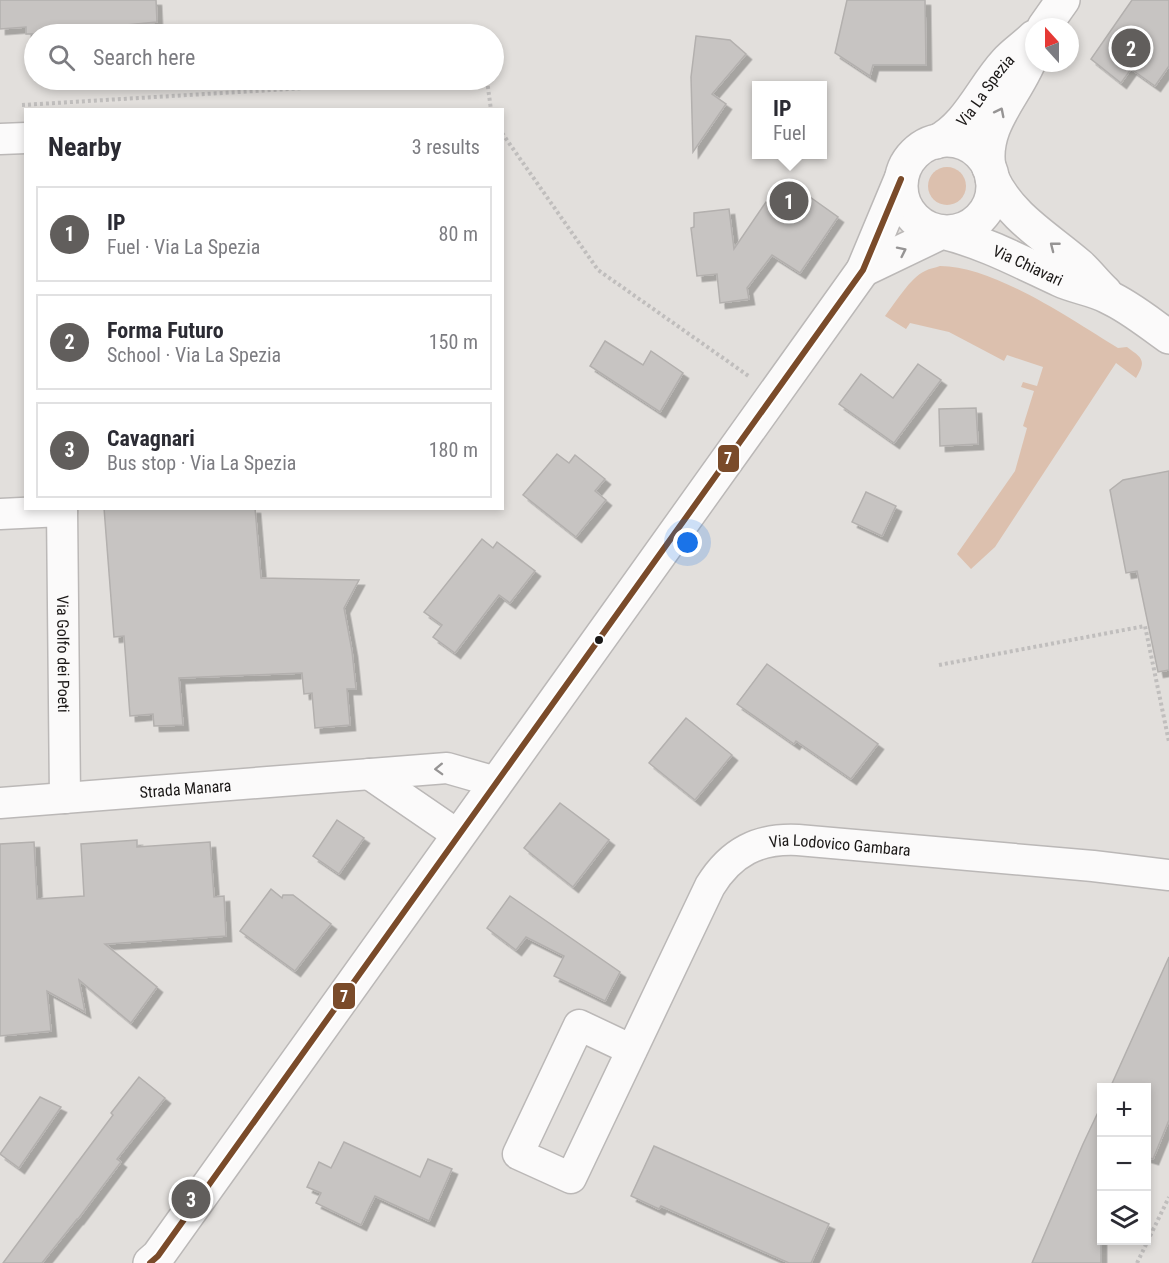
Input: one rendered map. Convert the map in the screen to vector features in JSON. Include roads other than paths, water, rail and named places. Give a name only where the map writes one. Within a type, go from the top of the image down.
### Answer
[{"type":"main road","name":"Via La Spezia","points":[[154,1261],[863,270],[909,159],[926,145],[944,138],[957,126],[1005,62],[1025,44]]},
{"type":"main road","name":"Via La Spezia","points":[[863,270],[942,232],[962,229],[980,218],[990,201],[992,189],[988,144],[996,119],[1025,71]]},
{"type":"main road","name":"Via La Spezia","points":[[936,142],[957,142],[967,146],[984,159],[990,173]]},
{"type":"main road","name":"Via Chiavari","points":[[990,173],[1000,193],[1025,222],[1077,264],[1113,299],[1169,337]]},
{"type":"main road","points":[[901,179],[901,190],[907,210],[922,225],[942,232]]},
{"type":"main road","name":"Via Chiavari","points":[[942,232],[970,239],[1064,282],[1113,299]]},
{"type":"street","points":[[0,139],[24,138]]},
{"type":"street","points":[[0,514],[50,510]]},
{"type":"street","name":"Via Golfo dei Poeti","points":[[62,510],[64,798]]},
{"type":"street","name":"Strada Manara","points":[[0,803],[447,768],[496,782]]},
{"type":"street","points":[[369,774],[458,835]]},
{"type":"street","name":"Via Lodovico Gambara","points":[[632,1050],[579,1025],[518,1154],[571,1178],[717,875],[735,856],[758,845],[771,841],[798,840],[1169,875]]},
{"type":"place","name":"Forma Futuro","points":[[1131,48]]},
{"type":"place","name":"IP","points":[[789,201]]},
{"type":"place","name":"Cavagnari","points":[[191,1199]]}]
